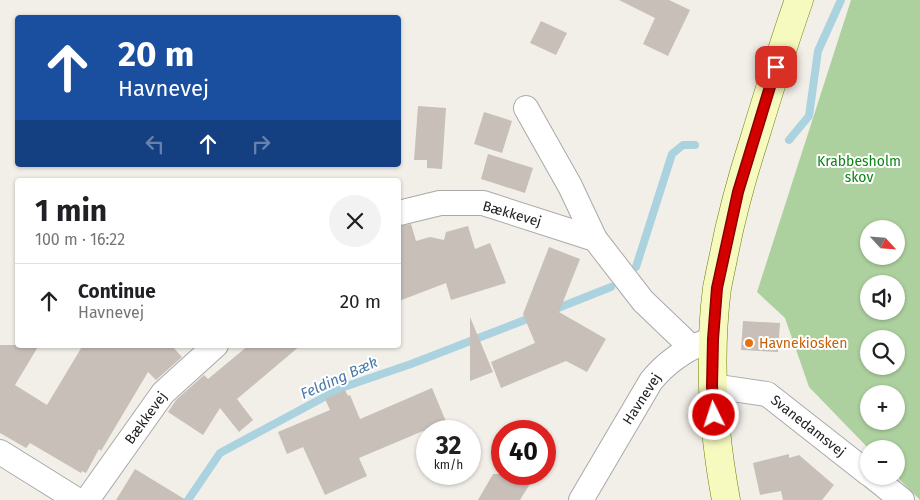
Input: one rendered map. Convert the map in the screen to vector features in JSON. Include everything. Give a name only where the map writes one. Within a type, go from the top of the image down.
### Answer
[{"type":"street","points":[[726,500],[715,429],[712,386],[702,343],[717,288],[738,192],[799,0]]},
{"type":"street","points":[[526,108],[570,186],[595,239],[643,300],[702,343]]},
{"type":"street","name":"Bækkevej","points":[[401,213],[440,203],[483,203],[595,239]]},
{"type":"street","name":"Havnevej","points":[[581,500],[651,381],[661,369],[702,343]]},
{"type":"street","name":"Bækkevej","points":[[88,500],[163,392],[213,348]]},
{"type":"street","name":"Svanedamsvej","points":[[712,386],[767,394],[860,467]]},
{"type":"street","points":[[0,452],[77,500]]},
{"type":"street","name":"Svanedamsvej","points":[[883,485],[902,500]]},
{"type":"green space","name":"Krabbesholm skov","points":[[851,0],[920,0],[920,500],[905,485],[905,440],[860,440],[809,387],[785,318],[757,292]]},
{"type":"building","points":[[619,0],[669,0],[690,10],[668,56],[643,44],[655,18]]},
{"type":"building","points":[[541,21],[567,33],[556,55],[530,43]]},
{"type":"building","points":[[418,106],[446,108],[442,169],[427,168],[427,160],[414,160]]},
{"type":"building","points":[[484,112],[512,121],[502,153],[474,144]]},
{"type":"building","points":[[488,154],[533,168],[525,193],[481,179]]},
{"type":"building","points":[[411,224],[416,241],[430,237],[444,240],[446,232],[468,226],[475,249],[490,243],[506,283],[451,300],[446,283],[401,300],[401,226]]},
{"type":"building","points":[[549,247],[580,259],[559,312],[606,339],[587,372],[566,361],[501,388],[491,362],[535,343],[523,314]]},
{"type":"building","points":[[470,317],[493,372],[470,381]]},
{"type":"building","points":[[743,321],[780,323],[778,352],[741,350]]},
{"type":"building","points":[[0,345],[15,345],[15,348],[37,348],[15,385],[47,405],[81,348],[174,348],[182,357],[156,380],[148,372],[86,473],[82,471],[81,473],[30,443],[26,448],[0,433]]},
{"type":"building","points":[[245,348],[297,348],[237,399],[253,420],[239,432],[220,408],[203,435],[168,412],[176,400],[204,375],[208,379]]},
{"type":"building","points":[[432,388],[445,420],[416,420],[416,434],[359,458],[367,476],[325,495],[303,447],[287,454],[278,432],[330,410],[325,399],[345,390],[348,396],[350,395],[360,419]]},
{"type":"building","points":[[789,454],[789,458],[799,455],[834,485],[822,500],[783,500],[781,491],[760,495],[753,463]]},
{"type":"building","points":[[135,469],[186,500],[116,500]]},
{"type":"building","points":[[491,477],[491,485],[529,485],[520,500],[478,500]]},
{"type":"waterway","name":"Felding Bæk","points":[[789,140],[809,116],[818,51],[841,0]]},
{"type":"waterway","name":"Felding Bæk","points":[[636,267],[672,154],[683,145],[695,145]]},
{"type":"waterway","name":"Felding Bæk","points":[[553,310],[611,287]]},
{"type":"waterway","name":"Felding Bæk","points":[[188,500],[220,453],[341,388],[411,364],[535,316]]},
{"type":"place","name":"Havnekiosken","points":[[749,343]]},
{"type":"route","points":[[714,415],[712,386],[713,339],[717,288],[738,192],[776,67]]}]
